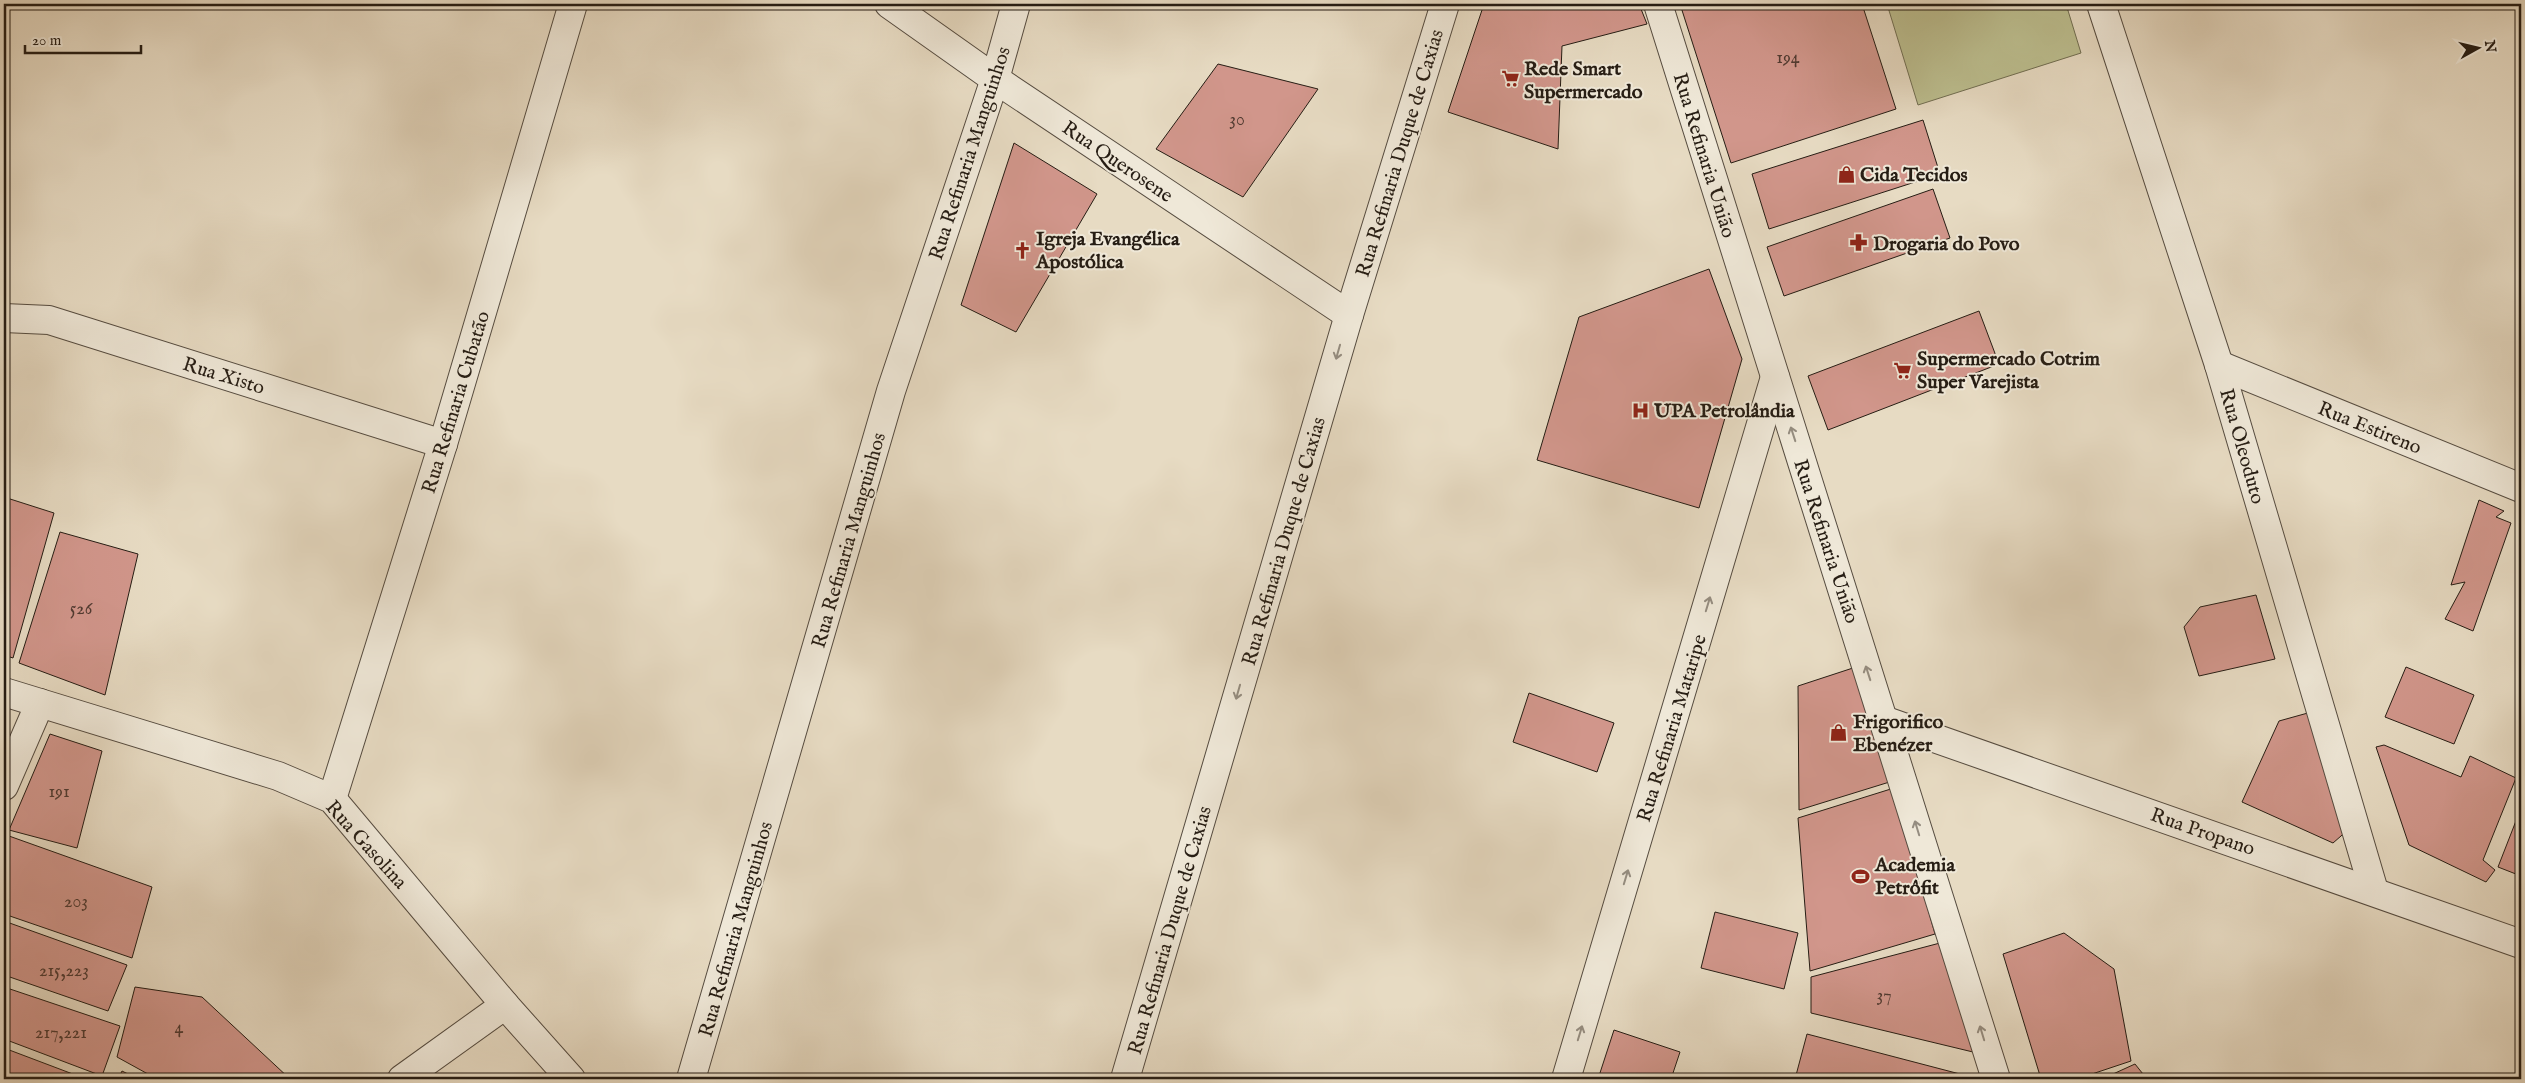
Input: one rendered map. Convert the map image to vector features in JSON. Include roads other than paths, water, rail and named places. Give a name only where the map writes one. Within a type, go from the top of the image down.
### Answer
[{"type":"street","name":"Rua Refinaria Cubatão","points":[[332,799],[443,444],[573,4]]},
{"type":"street","name":"Rua Querosene","points":[[889,4],[994,79],[1349,315]]},
{"type":"street","name":"Rua Refinaria Manguinhos","points":[[691,1079],[891,392],[994,79],[1016,4]]},
{"type":"street","name":"Rua Refinaria Duque de Caxias","points":[[1124,1079],[1349,315],[1444,4]]},
{"type":"street","name":"Rua Refinaria União","points":[[1658,4],[1996,1079]]},
{"type":"street","name":"Rua Oleoduto","points":[[2101,4],[2219,365],[2374,891]]},
{"type":"street","name":"Rua Xisto","points":[[4,318],[49,320],[443,444]]},
{"type":"street","name":"Rua Estireno","points":[[2219,365],[2521,488]]},
{"type":"street","name":"Rua Refinaria Mataripe","points":[[1566,1079],[1775,377]]},
{"type":"street","name":"Rua Gasolina","points":[[4,692],[278,776],[332,799],[505,1005],[571,1079]]},
{"type":"street","points":[[4,786],[40,703]]},
{"type":"street","name":"Rua Propano","points":[[1883,720],[2521,944]]},
{"type":"street","points":[[402,1079],[505,1005]]},
{"type":"place","name":"Rede Smart Supermercado","points":[[1510,79]]},
{"type":"place","name":"Cida Tecidos","points":[[1846,174]]},
{"type":"place","name":"Drogaria do Povo","points":[[1859,243]]},
{"type":"place","name":"Igreja Evangélica Apostólica","points":[[1022,250]]},
{"type":"place","name":"Supermercado Cotrim Super Varejista","points":[[1903,370]]},
{"type":"place","name":"UPA Petrolândia","points":[[1640,410]]},
{"type":"place","name":"Frigorifico Ebenézer","points":[[1839,733]]},
{"type":"place","name":"Academia Petrôfit","points":[[1861,876]]}]
